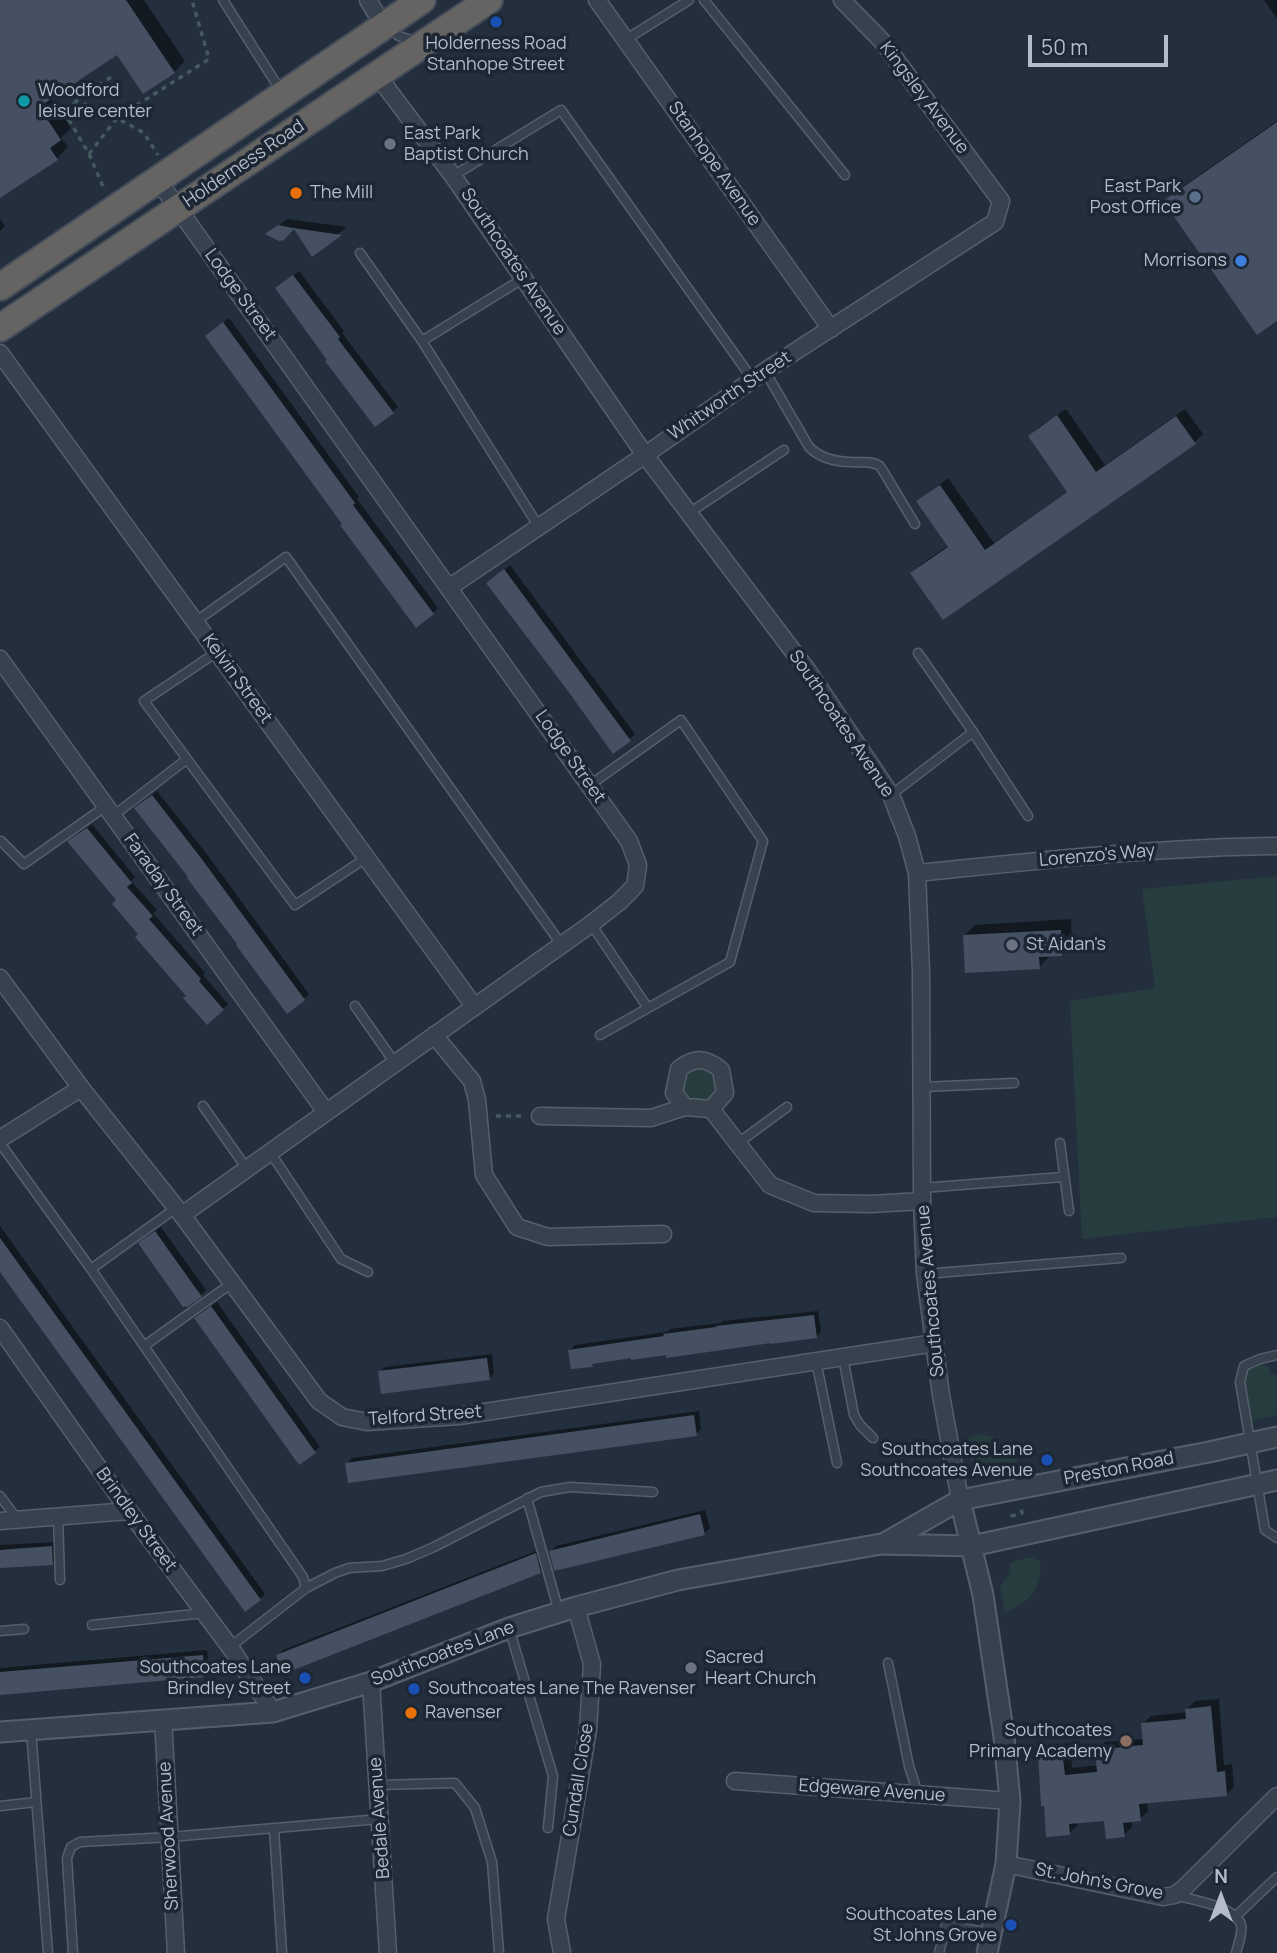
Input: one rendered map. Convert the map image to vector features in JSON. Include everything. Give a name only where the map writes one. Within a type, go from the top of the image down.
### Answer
[{"type":"highway","name":"Holderness Road","points":[[0,287],[422,0]]},
{"type":"highway","name":"Holderness Road","points":[[0,328],[489,0]]},
{"type":"street","points":[[368,0],[383,24]]},
{"type":"street","name":"Stanhope Avenue","points":[[597,0],[831,329]]},
{"type":"street","name":"Kingsley Avenue","points":[[842,0],[882,41],[1000,201]]},
{"type":"street","name":"Southcoates Avenue","points":[[377,75],[453,176],[645,455],[808,671],[891,794],[917,873],[925,1274],[941,1395],[960,1500]]},
{"type":"street","name":"Lodge Street","points":[[163,175],[178,209],[590,785],[629,841],[638,865],[635,886],[591,924],[247,1169],[179,1211]]},
{"type":"street","name":"Whitworth Street","points":[[450,587],[759,375],[995,222],[1000,201]]},
{"type":"street","name":"Kelvin Street","points":[[0,353],[474,1006]]},
{"type":"street","name":"Faraday Street","points":[[0,659],[326,1112]]},
{"type":"street","name":"Lorenzo's Way","points":[[917,873],[1209,847],[1277,846]]},
{"type":"street","name":"Telford Street","points":[[0,978],[81,1088],[179,1211],[319,1401],[342,1417],[367,1422],[459,1416],[935,1343]]},
{"type":"street","points":[[434,1035],[472,1081],[479,1116],[484,1175],[517,1227],[548,1237],[663,1234]]},
{"type":"street","points":[[685,1108],[674,1093],[679,1069],[691,1060],[710,1061],[721,1070],[725,1093],[711,1109]]},
{"type":"street","points":[[0,1141],[81,1088]]},
{"type":"street","points":[[540,1116],[651,1118],[685,1108],[711,1109],[770,1185],[814,1203],[871,1204],[922,1195]]},
{"type":"street","name":"Brindley Street","points":[[0,1328],[129,1511],[230,1647],[273,1712]]},
{"type":"street","name":"Preston Road","points":[[960,1500],[1277,1437]]},
{"type":"street","points":[[972,1546],[1277,1480]]},
{"type":"street","points":[[960,1500],[983,1595],[1004,1737],[1010,1801],[1006,1864],[987,1953]]},
{"type":"street","name":"Southcoates Lane","points":[[881,1544],[960,1500]]},
{"type":"street","points":[[0,1521],[129,1511]]},
{"type":"street","name":"Southcoates Lane","points":[[0,1732],[273,1712],[371,1682],[509,1628],[567,1609],[678,1580],[881,1544],[972,1546]]},
{"type":"street","name":"Cundall Close","points":[[562,1953],[556,1919],[588,1730],[592,1664],[567,1609]]},
{"type":"street","name":"Bedale Avenue","points":[[371,1682],[388,1953]]},
{"type":"street","name":"Sherwood Avenue","points":[[163,1719],[176,1953]]},
{"type":"street","name":"Edgeware Avenue","points":[[735,1781],[1010,1801]]},
{"type":"street","name":"St. John's Grove","points":[[1006,1864],[1163,1896],[1175,1895],[1277,1796]]},
{"type":"lane","points":[[223,0],[282,93]]},
{"type":"lane","points":[[625,40],[689,0]]},
{"type":"lane","points":[[704,0],[845,175]]},
{"type":"lane","points":[[383,24],[400,36],[423,44]]},
{"type":"lane","points":[[453,176],[561,110],[759,375],[809,447],[832,460],[871,462],[880,466],[915,524]]},
{"type":"lane","points":[[360,253],[422,341],[540,527]]},
{"type":"lane","points":[[422,341],[524,278]]},
{"type":"lane","points":[[689,513],[784,450]]},
{"type":"lane","points":[[195,622],[286,557],[561,944]]},
{"type":"lane","points":[[217,652],[144,701],[295,905],[366,858]]},
{"type":"lane","points":[[918,653],[1028,816]]},
{"type":"lane","points":[[590,785],[681,720],[763,841],[730,962],[600,1035]]},
{"type":"lane","points":[[891,794],[973,732]]},
{"type":"lane","points":[[1,841],[24,863],[187,759]]},
{"type":"lane","points":[[591,924],[648,1008]]},
{"type":"lane","points":[[355,1006],[395,1063]]},
{"type":"lane","points":[[922,1087],[1014,1083]]},
{"type":"lane","points":[[203,1106],[247,1169]]},
{"type":"lane","points":[[738,1143],[787,1107]]},
{"type":"lane","points":[[0,1141],[296,1566],[306,1588]]},
{"type":"lane","points":[[1060,1143],[1069,1211]]},
{"type":"lane","points":[[270,1152],[341,1258],[368,1272]]},
{"type":"lane","points":[[922,1195],[1063,1177]]},
{"type":"lane","points":[[90,1269],[179,1211]]},
{"type":"lane","points":[[925,1274],[1121,1258]]},
{"type":"lane","points":[[144,1346],[232,1283]]},
{"type":"lane","points":[[1277,1355],[1244,1366],[1240,1382],[1265,1530],[1277,1538]]},
{"type":"lane","points":[[843,1357],[855,1415],[860,1425],[873,1438]]},
{"type":"lane","points":[[816,1362],[837,1462]]},
{"type":"lane","points":[[230,1647],[306,1588],[335,1573],[349,1568],[382,1566],[406,1559],[541,1492],[570,1487],[653,1492]]},
{"type":"lane","points":[[0,1496],[17,1519]]},
{"type":"lane","points":[[527,1498],[567,1609]]},
{"type":"lane","points":[[58,1516],[60,1580]]},
{"type":"lane","points":[[92,1625],[204,1613]]},
{"type":"lane","points":[[509,1628],[554,1776],[548,1828]]},
{"type":"lane","points":[[0,1631],[24,1629]]},
{"type":"lane","points":[[888,1663],[909,1766],[918,1794]]},
{"type":"lane","points":[[31,1730],[48,1953]]},
{"type":"lane","points":[[378,1785],[455,1783],[475,1808],[492,1862],[499,1953]]},
{"type":"lane","points":[[0,1806],[36,1802]]},
{"type":"lane","points":[[73,1953],[67,1858],[71,1847],[80,1842],[380,1819]]},
{"type":"lane","points":[[274,1828],[282,1953]]},
{"type":"lane","points":[[1236,1916],[1277,1877]]},
{"type":"lane","points":[[1175,1895],[1223,1908],[1236,1916],[1241,1923],[1236,1953]]},
{"type":"lane","points":[[939,1953],[946,1925],[991,1933]]},
{"type":"path","points":[[89,154],[117,118],[209,60],[192,0]]},
{"type":"path","points":[[111,77],[76,101],[68,118],[89,154],[113,209]]},
{"type":"path","points":[[76,101],[144,133],[163,175]]},
{"type":"path","points":[[479,1116],[540,1116]]},
{"type":"path","points":[[1016,1489],[1022,1513],[1012,1516],[1017,1536]]},
{"type":"green space","points":[[1277,876],[1277,1217],[1082,1239],[1070,1001],[1155,988],[1142,889]]},
{"type":"green space","points":[[698,1069],[710,1074],[715,1086],[710,1098],[698,1103],[686,1098],[681,1086],[686,1074]]},
{"type":"green space","points":[[1262,1364],[1269,1367],[1270,1375],[1277,1374],[1277,1415],[1252,1421],[1244,1384],[1248,1369]]},
{"type":"green space","points":[[981,1434],[994,1438],[990,1446],[1003,1454],[1008,1448],[1016,1458],[1020,1471],[986,1477],[973,1469],[967,1438]]},
{"type":"green space","points":[[1034,1557],[1035,1560],[1040,1560],[1037,1586],[1027,1599],[1005,1613],[1000,1587],[1010,1573],[1010,1564]]},
{"type":"building","name":"Woodford leisure center","points":[[0,0],[126,0],[175,73],[143,94],[117,55],[39,107],[61,140],[50,148],[58,160],[0,198]]},
{"type":"building","name":"Morrisons","points":[[1277,122],[1277,321],[1257,335],[1163,201]]},
{"type":"building","points":[[278,225],[342,235],[312,257],[294,229],[284,240],[279,241],[265,234]]},
{"type":"building","points":[[293,275],[394,413],[375,427],[275,288]]},
{"type":"building","points":[[223,322],[434,614],[416,628],[205,336]]},
{"type":"building","points":[[1057,415],[1096,472],[1176,416],[1196,444],[943,620],[910,573],[948,547],[916,501],[940,485],[985,550],[1067,492],[1028,436]]},
{"type":"building","points":[[504,569],[631,741],[613,754],[486,583]]},
{"type":"building","points":[[152,795],[305,1000],[287,1014],[188,877],[134,808]]},
{"type":"building","points":[[87,828],[132,883],[127,887],[153,916],[149,919],[224,1010],[207,1025],[183,998],[186,996],[135,937],[138,934],[112,904],[116,900],[67,841]]},
{"type":"building","name":"St Aidan's","points":[[1061,930],[1062,956],[1039,957],[1040,969],[965,973],[963,935]]},
{"type":"building","points":[[155,1231],[202,1297],[187,1307],[183,1307],[138,1243]]},
{"type":"building","points":[[0,1238],[261,1600],[245,1612],[0,1272]]},
{"type":"building","points":[[211,1306],[316,1453],[299,1465],[194,1318]]},
{"type":"building","points":[[814,1315],[817,1338],[666,1358],[666,1355],[631,1358],[571,1369],[568,1350],[716,1326]]},
{"type":"building","points":[[487,1358],[490,1380],[381,1394],[378,1371]]},
{"type":"building","points":[[694,1415],[697,1436],[348,1483],[345,1463]]},
{"type":"building","points":[[700,1514],[705,1535],[554,1571],[549,1551]]},
{"type":"building","points":[[52,1546],[53,1565],[0,1568],[0,1550]]},
{"type":"building","points":[[536,1553],[541,1573],[283,1674],[276,1655]]},
{"type":"building","points":[[203,1655],[205,1677],[0,1695],[0,1672]]},
{"type":"building","points":[[1211,1706],[1217,1772],[1225,1771],[1227,1796],[1139,1804],[1141,1821],[1123,1823],[1125,1837],[1106,1839],[1104,1821],[1069,1824],[1070,1835],[1046,1837],[1038,1753],[1062,1751],[1065,1775],[1097,1772],[1095,1750],[1143,1745],[1141,1723],[1186,1719],[1185,1709]]},
{"type":"place","name":"Holderness Road Stanhope Street","points":[[496,22]]},
{"type":"place","name":"Woodford leisure center","points":[[24,101]]},
{"type":"place","name":"East Park Baptist Church","points":[[390,144]]},
{"type":"place","name":"The Mill","points":[[296,193]]},
{"type":"place","name":"East Park Post Office","points":[[1195,197]]},
{"type":"place","name":"Morrisons","points":[[1241,261]]},
{"type":"place","name":"St Aidan's","points":[[1012,945]]},
{"type":"place","name":"Southcoates Lane Southcoates Avenue","points":[[1047,1460]]},
{"type":"place","name":"Sacred Heart Church","points":[[691,1668]]},
{"type":"place","name":"Southcoates Lane Brindley Street","points":[[305,1678]]},
{"type":"place","name":"Southcoates Lane The Ravenser","points":[[414,1689]]},
{"type":"place","name":"Ravenser","points":[[411,1713]]},
{"type":"place","name":"Southcoates Primary Academy","points":[[1126,1741]]},
{"type":"place","name":"Southcoates Lane St Johns Grove","points":[[1011,1925]]}]
